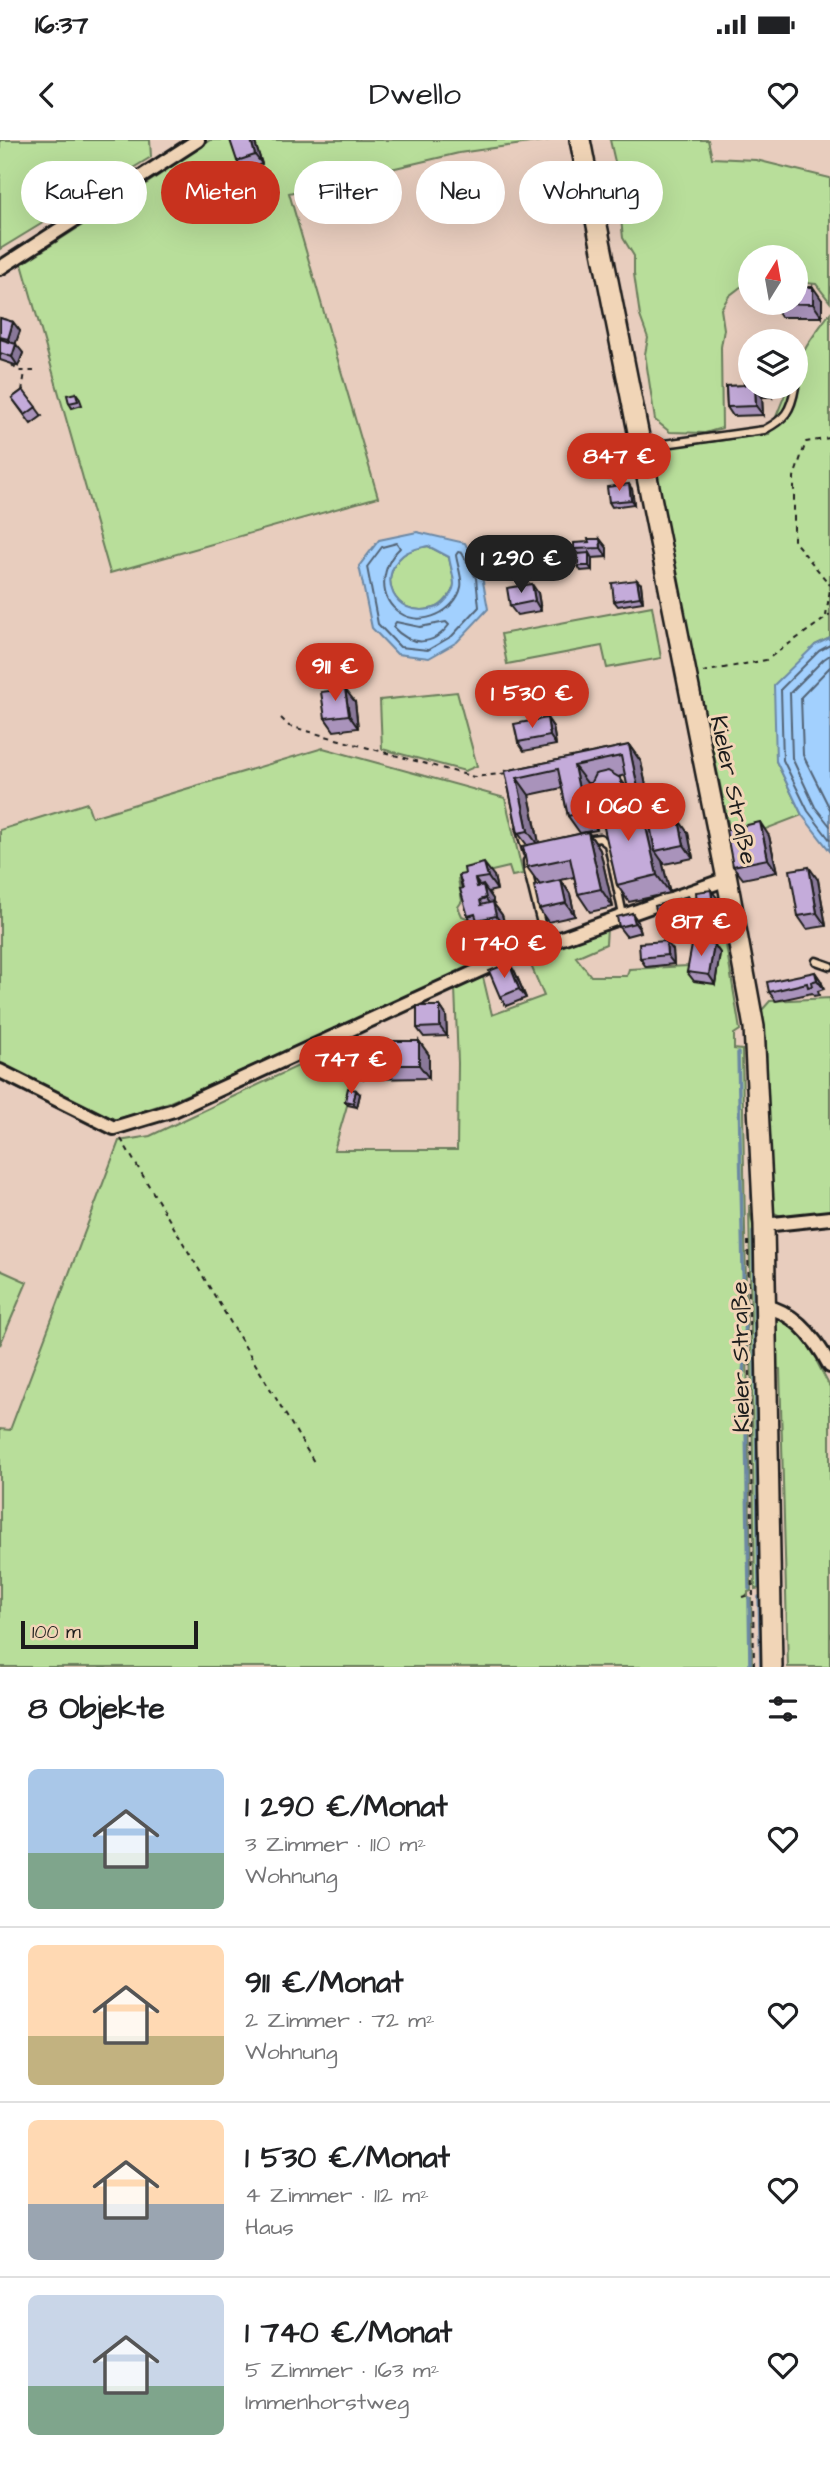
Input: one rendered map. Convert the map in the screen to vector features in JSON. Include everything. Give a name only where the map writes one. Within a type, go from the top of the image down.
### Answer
[{"type":"main road","name":"Kieler Straße","points":[[580,140],[754,1027],[764,1225],[772,1667]]},
{"type":"street","points":[[0,268],[198,140]]},
{"type":"street","points":[[0,1071],[114,1128],[174,1110],[506,958],[727,879]]},
{"type":"street","points":[[764,1225],[830,1218]]},
{"type":"street","points":[[764,1306],[777,1308],[797,1320],[830,1366]]},
{"type":"lane","points":[[641,447],[764,430],[780,421],[790,408],[792,399]]},
{"type":"lane","points":[[518,818],[523,842],[530,857],[527,862],[528,871],[546,944]]},
{"type":"lane","points":[[575,846],[600,838],[608,844],[623,916]]},
{"type":"lane","points":[[816,961],[830,966]]},
{"type":"path","points":[[12,364],[18,371],[34,371]]},
{"type":"path","points":[[23,398],[22,380],[25,372]]},
{"type":"path","points":[[826,617],[830,587],[794,541],[794,477],[806,442],[830,438]]},
{"type":"path","points":[[685,675],[766,660],[830,615]]},
{"type":"path","points":[[281,718],[289,726],[474,777],[512,773]]},
{"type":"path","points":[[114,1128],[314,1462]]},
{"type":"path","points":[[748,1238],[754,1667]]},
{"type":"green space","points":[[0,140],[150,140],[151,157],[144,161],[21,161],[21,224],[41,224],[0,249]]},
{"type":"green space","points":[[210,140],[550,140],[459,153],[402,166],[402,161],[294,161],[294,192],[289,193],[294,210],[294,224],[298,224],[378,497],[110,573],[22,264],[84,224],[147,224],[147,183],[161,174],[161,224],[280,224],[280,161],[180,161]]},
{"type":"green space","points":[[610,140],[708,140],[712,158],[756,160],[830,178],[830,302],[816,284],[808,283],[808,245],[738,245],[738,289],[729,296],[721,309],[724,329],[721,347],[722,428],[705,433],[670,432],[655,420],[645,354],[648,338],[640,316],[634,256],[623,238],[622,224],[663,224],[663,161],[615,161]]},
{"type":"green space","points":[[830,313],[830,638],[815,645],[776,761],[802,815],[732,842],[651,455],[656,449],[769,434],[783,399],[808,399],[808,344]]},
{"type":"green space","points":[[428,546],[449,557],[454,586],[439,606],[418,610],[407,607],[393,594],[391,574],[403,555]]},
{"type":"green space","points":[[652,606],[661,658],[607,668],[602,646],[507,664],[501,634]]},
{"type":"green space","points":[[457,692],[477,766],[465,771],[382,749],[380,700]]},
{"type":"green space","points":[[323,748],[505,798],[523,874],[512,876],[509,867],[458,879],[462,901],[458,907],[462,916],[469,919],[473,939],[510,930],[515,946],[215,1083],[170,1102],[115,1120],[0,1063],[0,830],[87,803],[92,817]]},
{"type":"green space","points":[[607,928],[606,944],[576,957],[591,976],[627,976],[629,969],[688,966],[725,939],[740,1030],[734,1034],[734,1049],[742,1050],[751,1588],[748,1598],[751,1599],[752,1667],[0,1667],[0,1429],[10,1430],[119,1141],[150,1136],[351,1041],[351,1092],[334,1150],[457,1150],[455,988],[483,977],[492,1015],[544,996],[527,956]]},
{"type":"green space","points":[[830,998],[830,1215],[787,1219],[772,1212],[771,1206],[766,1041],[762,1010],[770,1001]]},
{"type":"green space","points":[[749,1205],[756,1228],[762,1588],[755,1589]]},
{"type":"green space","points":[[0,1270],[27,1282],[0,1345]]},
{"type":"green space","points":[[775,1312],[795,1324],[821,1359],[817,1362],[830,1387],[830,1667],[788,1667],[780,1369],[774,1368]]},
{"type":"water","points":[[417,532],[465,543],[482,576],[488,609],[457,642],[429,658],[397,654],[372,628],[359,566],[379,540]],"holes":[[[428,546],[449,557],[454,586],[439,606],[418,610],[407,607],[393,594],[391,574],[403,555]]]},
{"type":"water","points":[[830,638],[830,851],[802,815],[776,761],[774,685],[815,645]]},
{"type":"building","points":[[230,140],[251,140],[255,155],[237,161]]},
{"type":"building","points":[[808,287],[813,287],[813,304],[808,304]]},
{"type":"building","points":[[0,318],[13,322],[8,339],[0,337]]},
{"type":"building","points":[[0,339],[16,344],[12,357],[0,353]]},
{"type":"building","points":[[738,385],[738,399],[756,399],[756,406],[727,407],[726,386]]},
{"type":"building","points":[[23,390],[36,407],[25,415],[12,398]]},
{"type":"building","points":[[76,393],[78,401],[69,403],[67,395]]},
{"type":"building","points":[[629,484],[631,500],[609,502],[607,487]]},
{"type":"building","points":[[588,539],[600,539],[601,548],[574,549],[574,543],[589,542]]},
{"type":"building","points":[[589,553],[589,566],[578,566],[578,554]]},
{"type":"building","points":[[637,580],[640,597],[614,601],[612,583]]},
{"type":"building","points":[[532,584],[535,601],[510,606],[507,588]]},
{"type":"building","points":[[345,689],[349,715],[325,718],[321,692]]},
{"type":"building","points":[[547,718],[550,736],[518,742],[514,724]]},
{"type":"building","points":[[629,745],[639,793],[629,794],[621,756],[574,766],[584,812],[568,816],[558,769],[517,778],[528,831],[518,833],[505,771]]},
{"type":"building","points":[[608,771],[620,778],[623,790],[618,801],[604,804],[593,797],[589,786],[595,774]]},
{"type":"building","points":[[640,801],[657,875],[617,885],[600,810]]},
{"type":"building","points":[[679,820],[684,845],[655,851],[650,825]]},
{"type":"building","points":[[760,822],[768,859],[733,866],[726,830]]},
{"type":"building","points":[[588,832],[601,889],[578,894],[570,858],[527,867],[523,846]]},
{"type":"building","points":[[484,863],[488,877],[475,879],[477,887],[483,885],[486,898],[480,900],[481,905],[493,902],[496,916],[477,920],[475,914],[468,916],[459,875],[465,874],[464,868]]},
{"type":"building","points":[[809,867],[817,913],[798,916],[790,870]]},
{"type":"building","points":[[561,880],[566,903],[539,909],[534,886]]},
{"type":"building","points":[[711,890],[714,911],[698,913],[696,892]]},
{"type":"building","points":[[688,896],[692,910],[659,920],[655,906]]},
{"type":"building","points":[[632,913],[635,923],[619,927],[617,917]]},
{"type":"building","points":[[693,940],[714,944],[709,975],[687,972]]},
{"type":"building","points":[[666,941],[667,955],[640,958],[639,943]]},
{"type":"building","points":[[509,963],[519,989],[500,997],[489,971]]},
{"type":"building","points":[[815,972],[817,980],[811,982],[812,986],[808,987],[807,983],[769,992],[767,982]]},
{"type":"building","points":[[417,1006],[440,1006],[440,1027],[417,1028]]},
{"type":"building","points":[[354,1041],[419,1041],[419,1065],[354,1065]]},
{"type":"building","points":[[348,1088],[356,1090],[353,1103],[345,1101]]},
{"type":"waterway","points":[[738,1053],[745,1354],[741,1390],[746,1427],[749,1589]]},
{"type":"waterway","points":[[751,1148],[752,1198]]},
{"type":"waterway","points":[[753,1232],[759,1587]]},
{"type":"waterway","points":[[759,1597],[761,1667]]},
{"type":"waterway","points":[[749,1599],[750,1667]]}]
